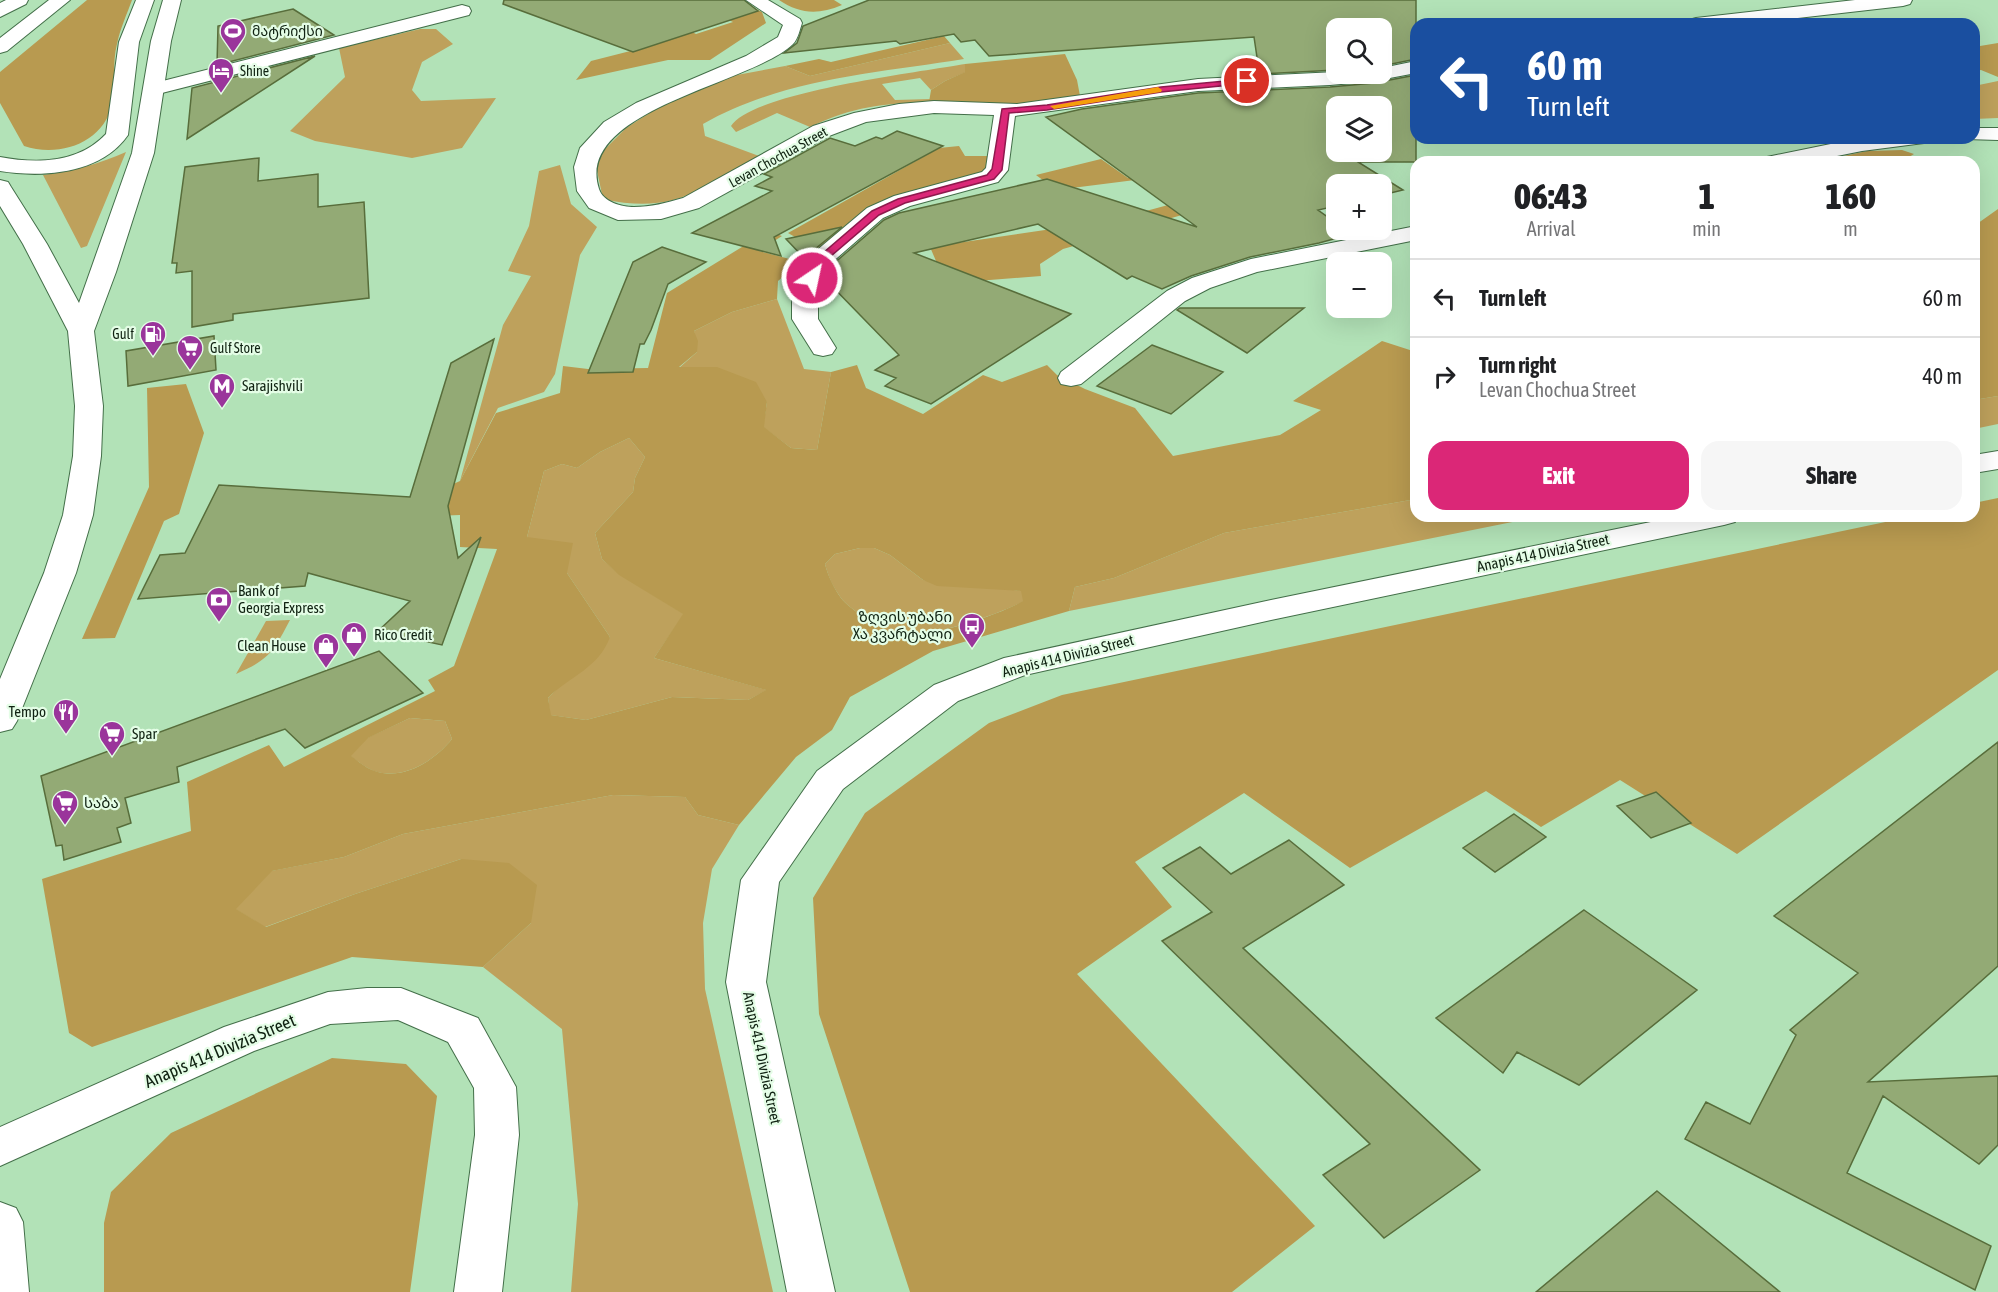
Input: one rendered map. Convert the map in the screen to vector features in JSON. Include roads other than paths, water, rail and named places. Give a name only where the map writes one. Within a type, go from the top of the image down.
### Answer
[{"type":"main road","points":[[0,11],[19,0]]},
{"type":"main road","points":[[0,47],[61,0]]},
{"type":"main road","points":[[0,164],[27,168],[58,165],[92,155],[112,142],[117,135],[129,42],[145,0]]},
{"type":"main road","points":[[81,331],[104,272],[143,153],[161,41],[172,0]]},
{"type":"main road","name":"Levan Chochua Street","points":[[756,0],[793,23],[786,40],[753,60],[643,107],[612,127],[591,148],[585,166],[588,191],[597,204],[618,213],[633,214],[661,212],[691,203],[821,131],[861,117],[899,110],[934,107],[1005,111],[1058,106],[1208,84],[1329,79],[1374,75],[1410,68]]},
{"type":"main road","points":[[1748,18],[1903,0]]},
{"type":"main road","points":[[154,89],[462,11]]},
{"type":"main road","points":[[823,348],[806,319],[804,295],[819,261],[875,213],[902,201],[990,177],[997,170],[1005,111]]},
{"type":"main road","points":[[1980,134],[1998,134]]},
{"type":"main road","points":[[1804,156],[1862,144]]},
{"type":"main road","points":[[0,187],[35,244],[81,331],[89,406],[87,456],[78,515],[60,573],[13,666],[0,722]]},
{"type":"main road","points":[[1071,378],[1176,296],[1201,283],[1251,266],[1410,234]]},
{"type":"main road","points":[[1980,463],[1998,459]]},
{"type":"main road","name":"Anapis 414 Divizia Street","points":[[811,1292],[746,982],[760,880],[830,780],[946,693],[1016,666],[1271,610],[1695,522]]},
{"type":"main road","name":"Anapis 414 Divizia Street","points":[[0,1147],[261,1031],[328,1008],[367,1004],[401,1004],[463,1030],[495,1087],[497,1134],[478,1292]]},
{"type":"main road","points":[[0,1222],[5,1292]]},
{"type":"place","name":"მატრიქსი","points":[[233,54]]},
{"type":"place","name":"Shine","points":[[221,94]]},
{"type":"place","name":"Gulf","points":[[153,357]]},
{"type":"place","name":"Gulf Store","points":[[190,371]]},
{"type":"place","name":"Sarajishvili","points":[[222,409]]},
{"type":"place","name":"Bank of Georgia Express","points":[[219,623]]},
{"type":"place","name":"ზღვის უბანი Xა კვარტალი","points":[[972,649]]},
{"type":"place","name":"Rico Credit","points":[[354,658]]},
{"type":"place","name":"Clean House","points":[[326,669]]},
{"type":"place","name":"Tempo","points":[[66,735]]},
{"type":"place","name":"Spar","points":[[112,757]]},
{"type":"place","name":"საბა","points":[[65,826]]}]
